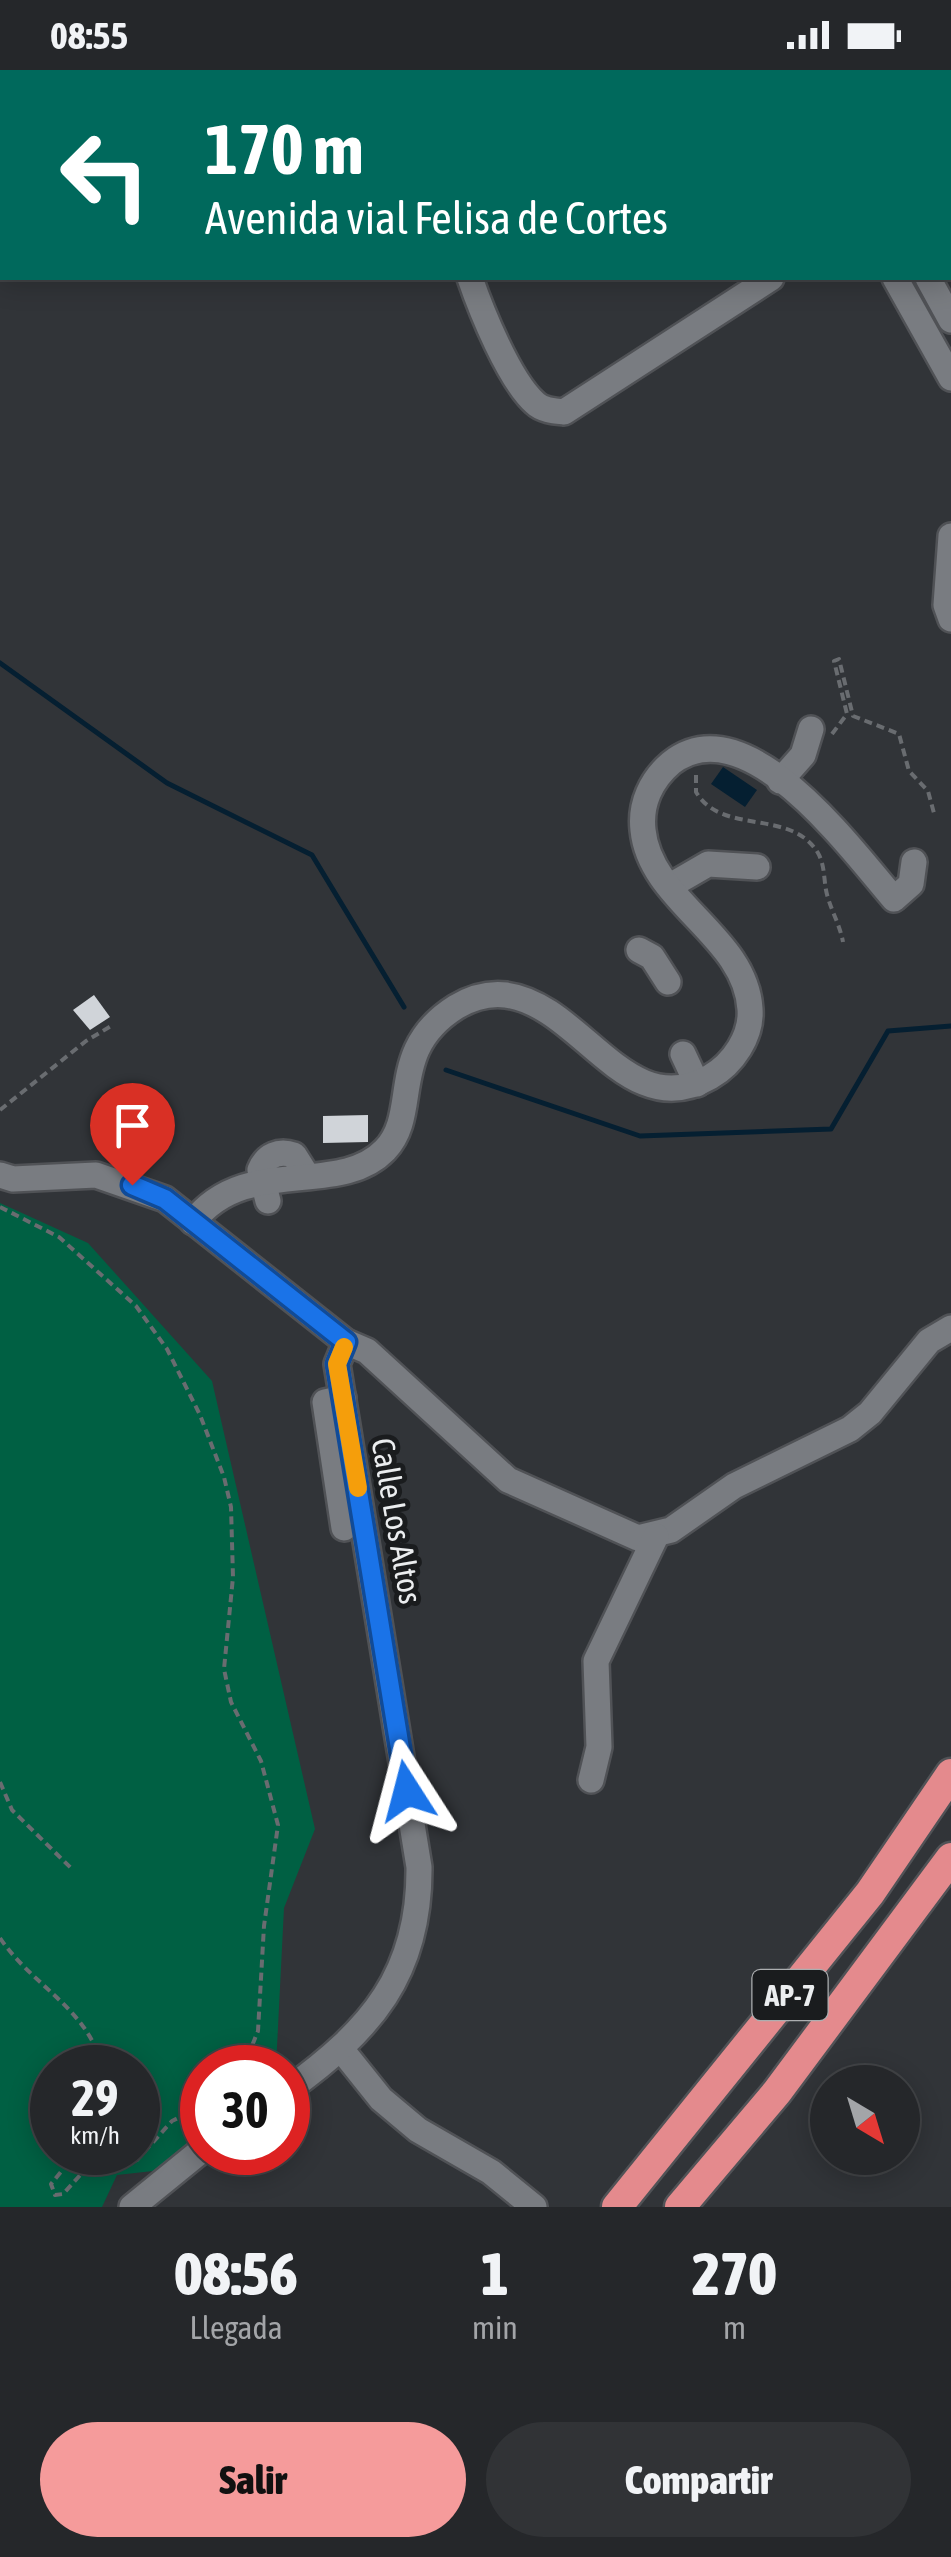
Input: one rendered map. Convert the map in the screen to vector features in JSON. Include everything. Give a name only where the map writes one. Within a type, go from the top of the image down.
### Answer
[{"type":"highway","name":"AP-7","points":[[617,2207],[870,1892],[951,1774]]},
{"type":"highway","name":"AP-7","points":[[680,2207],[777,2092],[951,1858]]},
{"type":"street","points":[[471,280],[484,318],[527,393],[540,406],[564,412],[768,280]]},
{"type":"street","points":[[896,280],[951,378]]},
{"type":"street","points":[[929,280],[951,320]]},
{"type":"street","points":[[951,536],[946,589],[951,619]]},
{"type":"street","points":[[780,781],[818,736]]},
{"type":"street","points":[[192,1222],[205,1206],[238,1188],[265,1191],[306,1174],[348,1171],[384,1152],[395,1137],[408,1068],[420,1040],[453,1009],[495,994],[530,1001],[561,1018],[642,1084],[669,1088],[697,1084],[721,1071],[739,1050],[751,1010],[739,973],[670,886],[647,848],[643,832],[647,794],[660,772],[680,756],[704,747],[732,748],[754,758],[846,842],[894,899],[911,884],[914,862]]},
{"type":"street","points":[[670,886],[708,864],[757,868]]},
{"type":"street","points":[[639,950],[662,968],[668,982]]},
{"type":"street","points":[[683,1054],[697,1084]]},
{"type":"street","points":[[0,1175],[13,1179],[96,1175],[165,1199],[346,1342],[367,1351],[508,1480],[638,1538],[656,1536],[734,1486],[850,1429],[870,1413],[929,1341],[951,1328]]},
{"type":"street","name":"Calle Los Altos","points":[[310,2073],[341,2049],[379,2009],[394,1983],[419,1905],[407,1791],[337,1364],[346,1342]]},
{"type":"street","name":"Calle Los Altos","points":[[343,1398],[326,1402],[344,1528]]},
{"type":"street","points":[[591,1780],[599,1747],[596,1661],[610,1623],[656,1536]]},
{"type":"street","points":[[341,2049],[382,2099],[418,2130],[491,2172],[534,2207]]},
{"type":"street","points":[[132,2207],[180,2168]]},
{"type":"path","points":[[818,736],[847,714],[834,661],[839,659],[853,716],[899,734],[908,772],[928,791],[934,817]]},
{"type":"path","points":[[704,747],[703,763],[695,777],[699,798],[723,814],[785,828],[813,846],[820,856],[826,895],[843,942]]},
{"type":"path","points":[[0,1110],[86,1041],[111,1026]]},
{"type":"path","points":[[0,1208],[58,1237],[136,1306],[156,1330],[224,1477],[231,1508],[234,1577],[224,1670],[231,1702],[262,1761],[278,1825],[264,1926],[258,2032],[253,2045]]},
{"type":"path","points":[[0,1782],[12,1810],[73,1870]]},
{"type":"path","points":[[0,1938],[26,1973],[71,2006],[95,2045]]},
{"type":"path","points":[[160,2134],[180,2117]]},
{"type":"path","points":[[58,2175],[51,2184],[53,2194],[61,2196],[80,2175]]},
{"type":"green space","points":[[0,1203],[88,1243],[212,1381],[315,1829],[284,1908],[277,2045],[180,2045],[180,2151],[160,2166],[160,2045],[30,2045],[30,2175],[117,2175],[102,2207],[0,2207]]},
{"type":"water","points":[[723,767],[757,790],[745,807],[711,784]]},
{"type":"building","points":[[94,995],[110,1017],[90,1030],[73,1010]]},
{"type":"building","points":[[368,1115],[368,1142],[323,1143],[323,1116]]},
{"type":"waterway","points":[[0,663],[167,783],[312,855],[404,1007]]},
{"type":"waterway","points":[[446,1070],[640,1136],[831,1129],[888,1031],[951,1026]]},
{"type":"slow traffic","points":[[344,1347],[337,1364],[358,1488]]},
{"type":"route","points":[[132,1185],[165,1199],[346,1342],[337,1364],[407,1791]]}]
